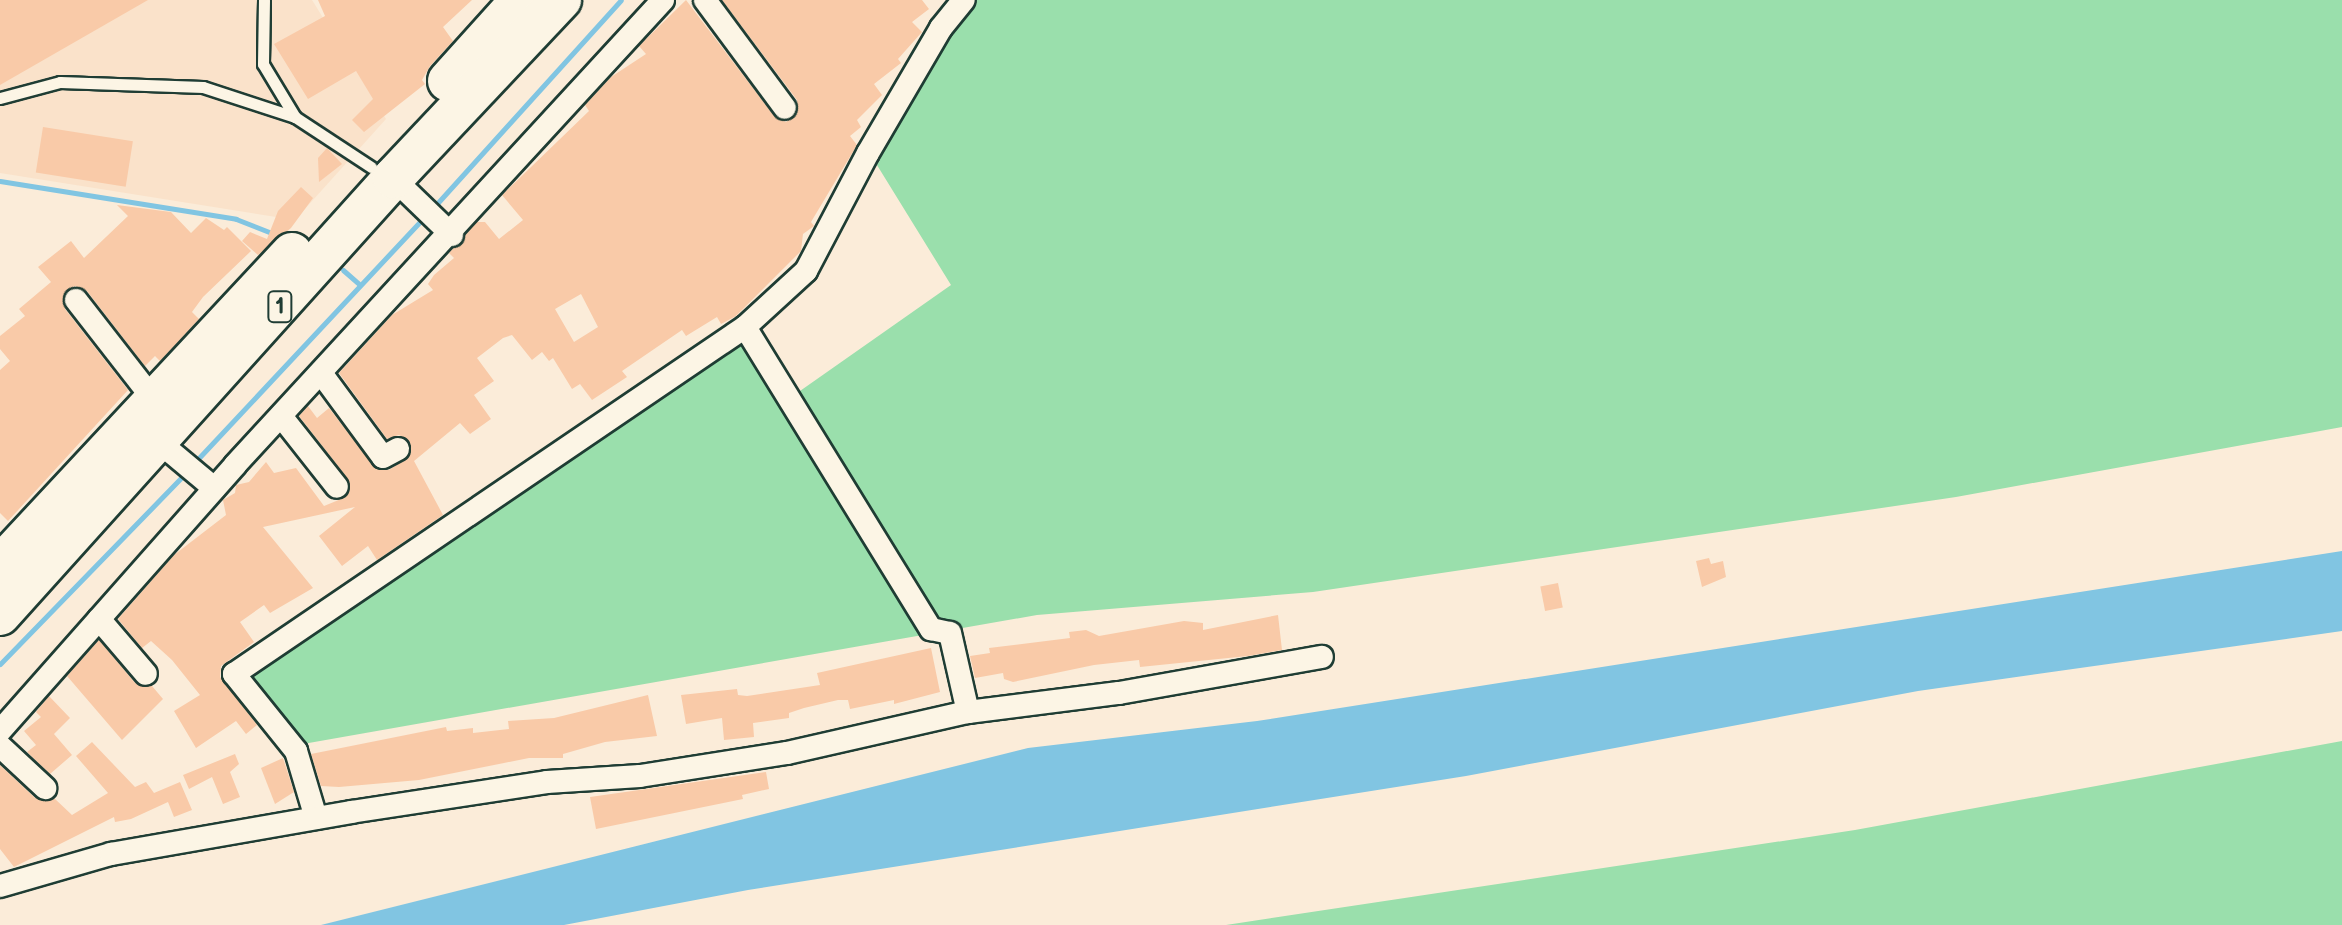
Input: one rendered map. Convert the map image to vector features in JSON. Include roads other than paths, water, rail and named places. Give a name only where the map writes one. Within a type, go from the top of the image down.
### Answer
[{"type":"highway","name":"1","points":[[0,615],[163,446],[391,179],[561,0]]},
{"type":"highway","name":"1","points":[[0,566],[153,399],[391,179],[517,2]]},
{"type":"street","points":[[0,731],[211,486],[321,373],[446,229],[663,0]]},
{"type":"street","points":[[705,0],[785,108]]},
{"type":"street","points":[[316,818],[296,751],[234,674],[745,327],[806,271],[882,128],[941,28],[964,0]]},
{"type":"street","points":[[391,179],[446,229]]},
{"type":"street","points":[[76,300],[153,399]]},
{"type":"street","points":[[745,327],[931,629],[950,633],[968,712]]},
{"type":"street","points":[[321,373],[383,457],[398,449]]},
{"type":"street","points":[[281,416],[337,487]]},
{"type":"street","points":[[163,446],[211,486]]},
{"type":"street","points":[[99,619],[146,674]]},
{"type":"street","points":[[0,886],[111,854],[316,818],[787,753],[968,712],[1119,693],[1322,657]]},
{"type":"street","points":[[0,746],[45,788]]},
{"type":"lane","points":[[264,0],[263,64],[295,117]]},
{"type":"lane","points":[[0,98],[60,82],[203,87],[295,117],[391,179]]},
{"type":"water","points":[[2342,551],[2342,631],[1918,691],[1466,776],[748,890],[564,925],[321,925],[1028,748],[1257,721]]},
{"type":"waterway","points":[[433,208],[621,0]]},
{"type":"waterway","points":[[0,181],[236,219],[274,234]]},
{"type":"waterway","points":[[195,462],[426,215]]},
{"type":"waterway","points":[[343,270],[359,284]]},
{"type":"waterway","points":[[0,664],[186,473]]}]
